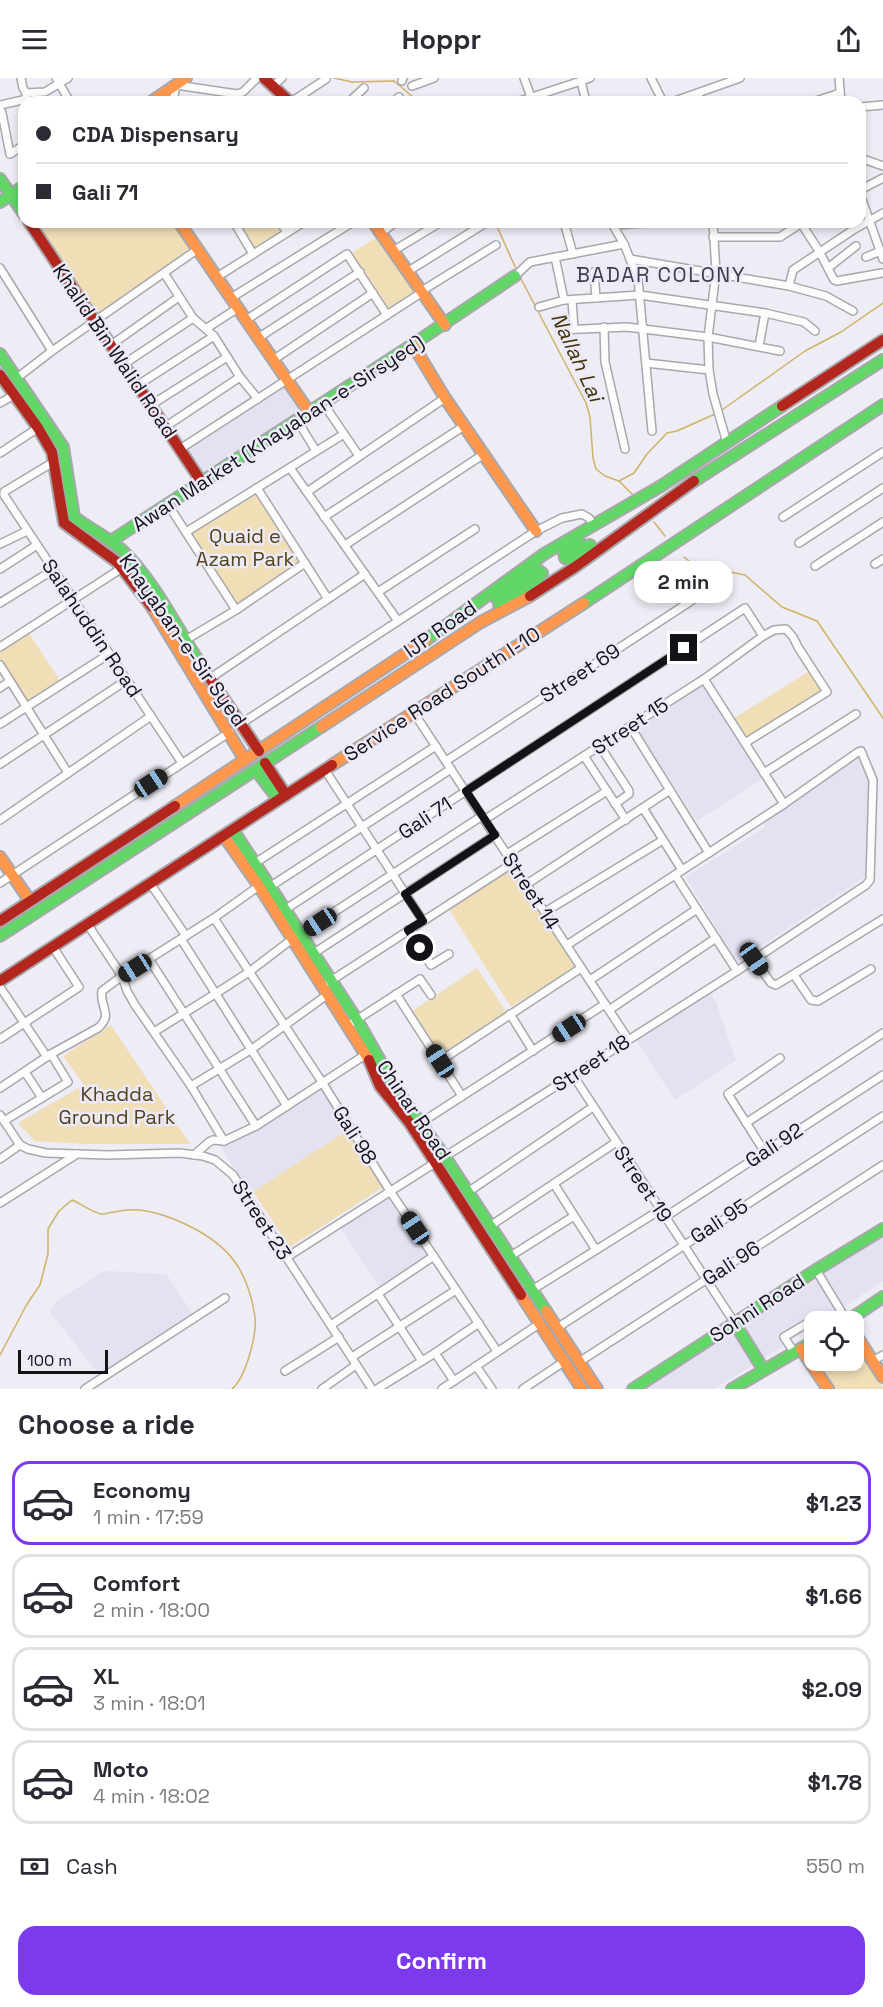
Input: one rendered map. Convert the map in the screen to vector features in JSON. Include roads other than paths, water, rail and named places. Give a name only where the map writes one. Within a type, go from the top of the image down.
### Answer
[{"type":"main road","points":[[160,96],[186,78]]},
{"type":"main road","points":[[264,78],[284,96]]},
{"type":"main road","points":[[0,179],[18,205]]},
{"type":"main road","points":[[0,202],[18,190]]},
{"type":"main road","name":"Khalid Bin Walid Road","points":[[37,228],[201,481]]},
{"type":"main road","points":[[183,228],[309,412]]},
{"type":"main road","name":"Awan Market (Khayaban-e-Sirsyed)","points":[[377,228],[420,293],[445,325]]},
{"type":"main road","name":"Awan Market (Khayaban-e-Sirsyed)","points":[[111,541],[445,325],[515,276]]},
{"type":"main road","name":"IJP Road","points":[[0,921],[447,626],[510,577],[592,524],[661,486],[883,340]]},
{"type":"main road","points":[[413,345],[445,398],[536,531]]},
{"type":"main road","name":"Khayaban-e-Sir Syed","points":[[0,354],[63,447],[74,517],[90,530],[111,541],[127,555],[142,574],[209,679],[259,751]]},
{"type":"main road","name":"IJP Road","points":[[0,936],[482,622],[526,599],[677,492],[883,360]]},
{"type":"main road","name":"Khayaban-e-Sir Syed","points":[[0,375],[48,443],[55,461],[64,523],[82,538],[104,551],[122,568],[148,601],[245,760]]},
{"type":"main road","name":"Service Road South I-10","points":[[0,981],[883,405]]},
{"type":"main road","points":[[592,524],[580,542],[564,553],[565,558],[568,559],[606,535],[624,531]]},
{"type":"main road","points":[[475,606],[492,601],[538,570],[542,573],[540,577],[495,608],[482,622]]},
{"type":"main road","points":[[230,732],[242,724]]},
{"type":"main road","points":[[230,732],[242,724]]},
{"type":"main road","points":[[260,766],[283,797]]},
{"type":"main road","name":"Chinar Road","points":[[228,833],[255,863],[271,886],[285,909],[296,937],[314,953],[327,988]]},
{"type":"main road","name":"Chinar Road","points":[[228,833],[259,886],[296,937],[327,988],[396,1089],[422,1122],[441,1160],[539,1324],[582,1389]]},
{"type":"main road","points":[[0,857],[30,901]]},
{"type":"main road","name":"Chinar Road","points":[[352,1023],[364,1055],[372,1065],[380,1086],[468,1192],[597,1389]]},
{"type":"main road","name":"Sohni Road","points":[[633,1389],[734,1322],[883,1229]]},
{"type":"main road","points":[[861,1311],[883,1297]]},
{"type":"main road","points":[[734,1322],[764,1369]]},
{"type":"main road","points":[[732,1389],[804,1347]]},
{"type":"main road","points":[[864,1347],[883,1377]]},
{"type":"main road","points":[[798,1351],[828,1389]]},
{"type":"street","points":[[21,78],[22,88],[27,93],[45,92],[58,81],[68,78]]},
{"type":"street","points":[[174,96],[176,85],[237,94],[243,92],[257,78]]},
{"type":"street","points":[[273,86],[282,78]]},
{"type":"street","points":[[412,86],[434,78]]},
{"type":"street","points":[[524,78],[531,96]]},
{"type":"street","points":[[534,96],[590,78]]},
{"type":"street","points":[[651,78],[660,96]]},
{"type":"street","points":[[689,96],[741,78]]},
{"type":"street","points":[[839,78],[840,96]]},
{"type":"street","points":[[300,96],[326,79]]},
{"type":"street","points":[[581,80],[585,96]]},
{"type":"street","points":[[58,81],[67,96]]},
{"type":"street","points":[[355,96],[364,88]]},
{"type":"street","points":[[831,96],[840,93]]},
{"type":"street","points":[[18,102],[0,107],[10,154],[18,149]]},
{"type":"street","points":[[866,106],[883,105]]},
{"type":"street","points":[[866,160],[883,166]]},
{"type":"street","points":[[866,187],[883,178]]},
{"type":"street","points":[[866,209],[883,259]]},
{"type":"street","points":[[866,223],[883,213]]},
{"type":"street","points":[[238,228],[253,254]]},
{"type":"street","points":[[284,228],[287,232]]},
{"type":"street","points":[[217,277],[294,228]]},
{"type":"street","points":[[231,298],[343,228]]},
{"type":"street","points":[[381,233],[388,228]]},
{"type":"street","points":[[393,252],[431,228]]},
{"type":"street","points":[[407,272],[478,228]]},
{"type":"street","points":[[566,228],[573,254]]},
{"type":"street","points":[[615,228],[638,279],[652,431]]},
{"type":"street","points":[[713,228],[716,272],[708,337],[709,370],[727,442]]},
{"type":"street","points":[[713,237],[780,237],[794,228]]},
{"type":"street","points":[[805,228],[834,280],[882,273]]},
{"type":"street","points":[[789,286],[793,270],[819,251],[858,228]]},
{"type":"street","name":"Awan Market (Khayaban-e-Sirsyed)","points":[[515,276],[530,262],[624,244]]},
{"type":"street","points":[[180,449],[496,245]]},
{"type":"street","points":[[828,268],[856,246]]},
{"type":"street","points":[[17,378],[198,249]]},
{"type":"street","points":[[866,257],[881,250]]},
{"type":"street","points":[[246,320],[347,254],[387,315]]},
{"type":"street","points":[[555,257],[574,329]]},
{"type":"street","points":[[630,259],[789,286],[826,296],[853,311]]},
{"type":"street","points":[[0,268],[52,351]]},
{"type":"street","points":[[258,338],[360,272]]},
{"type":"street","points":[[594,272],[596,298]]},
{"type":"street","points":[[164,273],[194,318],[214,336],[240,377],[258,399]]},
{"type":"street","points":[[273,360],[374,293]]},
{"type":"street","points":[[539,307],[568,300],[640,295],[765,313],[804,322],[815,331]]},
{"type":"street","points":[[111,345],[179,297]]},
{"type":"street","points":[[207,328],[238,308]]},
{"type":"street","points":[[759,346],[765,313]]},
{"type":"street","points":[[124,364],[194,318]]},
{"type":"street","points":[[604,327],[605,362],[625,449]]},
{"type":"street","points":[[560,330],[604,327],[643,329],[708,337],[780,351]]},
{"type":"street","points":[[138,385],[214,336]]},
{"type":"street","points":[[151,405],[227,357]]},
{"type":"street","points":[[646,363],[709,370]]},
{"type":"street","points":[[165,427],[240,377]]},
{"type":"street","points":[[0,403],[14,394]]},
{"type":"street","points":[[307,492],[445,398]]},
{"type":"street","points":[[323,403],[359,456]]},
{"type":"street","points":[[297,420],[316,451]]},
{"type":"street","points":[[324,517],[464,426]]},
{"type":"street","points":[[0,453],[38,428]]},
{"type":"street","points":[[186,532],[344,434]]},
{"type":"street","points":[[783,517],[883,452]]},
{"type":"street","points":[[345,545],[484,454]]},
{"type":"street","points":[[3,495],[55,461]]},
{"type":"street","points":[[290,468],[398,621]]},
{"type":"street","points":[[256,488],[328,599]]},
{"type":"street","points":[[799,543],[883,488]]},
{"type":"street","name":"Salahuddin Road","points":[[3,495],[182,763]]},
{"type":"street","points":[[167,503],[236,610]]},
{"type":"street","points":[[242,724],[536,531],[562,518],[582,514],[589,518],[592,524]]},
{"type":"street","points":[[815,566],[883,522]]},
{"type":"street","points":[[378,592],[475,529]]},
{"type":"street","points":[[0,544],[27,531]]},
{"type":"street","points":[[0,569],[37,545]]},
{"type":"street","points":[[875,564],[883,559]]},
{"type":"street","points":[[184,641],[236,610],[305,563]]},
{"type":"street","points":[[0,647],[122,568]]},
{"type":"street","points":[[0,603],[53,570]]},
{"type":"street","points":[[209,679],[365,574]]},
{"type":"street","name":"Street 69","points":[[446,760],[714,586]]},
{"type":"street","name":"Gali 71","points":[[285,909],[745,608],[763,636]]},
{"type":"street","name":"Street 15","points":[[154,1032],[249,972],[296,937],[704,679],[763,636],[774,630],[786,629],[827,692],[745,743]]},
{"type":"street","points":[[0,724],[109,654]]},
{"type":"street","points":[[0,665],[68,773]]},
{"type":"street","points":[[567,945],[784,804],[704,679]]},
{"type":"street","points":[[0,764],[127,680]]},
{"type":"street","points":[[0,688],[10,681]]},
{"type":"street","name":"Street 14","points":[[414,713],[628,1039]]},
{"type":"street","points":[[764,772],[856,714]]},
{"type":"street","points":[[0,820],[151,716]]},
{"type":"street","points":[[630,726],[709,852]]},
{"type":"street","points":[[0,883],[230,732]]},
{"type":"street","points":[[255,863],[436,746]]},
{"type":"street","points":[[600,746],[629,791],[629,794],[615,804]]},
{"type":"street","name":"Street 18","points":[[287,1257],[737,970],[868,883],[873,780],[861,752],[784,804]]},
{"type":"street","points":[[584,756],[626,819]]},
{"type":"street","points":[[0,1088],[49,1055],[105,1022],[106,1015],[100,998],[102,991],[122,976],[214,918],[259,886],[271,886],[451,769]]},
{"type":"street","points":[[325,770],[423,921]]},
{"type":"street","points":[[527,884],[670,790]]},
{"type":"street","points":[[507,854],[607,791]]},
{"type":"street","points":[[643,808],[663,840],[697,909],[737,970]]},
{"type":"street","points":[[314,953],[495,835]]},
{"type":"street","points":[[545,912],[663,840]]},
{"type":"street","points":[[191,1086],[285,1026],[327,988],[408,930],[513,863]]},
{"type":"street","points":[[150,883],[215,994],[287,1106]]},
{"type":"street","points":[[590,980],[697,909]]},
{"type":"street","name":"Gali 98","points":[[214,918],[322,1082],[390,1191],[497,1351]]},
{"type":"street","points":[[754,959],[773,985],[794,975],[883,919]]},
{"type":"street","points":[[88,925],[122,976],[127,991],[191,1086],[224,1141]]},
{"type":"street","points":[[408,930],[431,965],[449,954]]},
{"type":"street","points":[[422,1122],[716,938]]},
{"type":"street","points":[[0,1039],[79,987],[52,947]]},
{"type":"street","points":[[149,959],[221,1068],[256,1126]]},
{"type":"street","points":[[440,1061],[581,968]]},
{"type":"street","points":[[794,975],[814,1001],[871,969]]},
{"type":"street","points":[[352,1023],[420,979],[431,994]]},
{"type":"street","points":[[0,987],[68,1082],[2,1118],[20,1145],[0,1159]]},
{"type":"street","points":[[396,994],[462,1096]]},
{"type":"street","points":[[510,1014],[533,1051]]},
{"type":"street","points":[[746,1123],[883,1033]]},
{"type":"street","points":[[194,1155],[209,1142],[224,1141],[256,1126],[364,1055]]},
{"type":"street","points":[[764,1151],[728,1094],[780,1058]]},
{"type":"street","points":[[25,1072],[42,1098]]},
{"type":"street","name":"Gali 92","points":[[532,1290],[596,1250],[662,1214],[883,1074]]},
{"type":"street","name":"Street 19","points":[[573,1075],[615,1143],[734,1322]]},
{"type":"street","points":[[468,1192],[593,1107]]},
{"type":"street","name":"Gali 95","points":[[556,1328],[883,1116]]},
{"type":"street","points":[[490,1226],[615,1143]]},
{"type":"street","name":"Street 23","points":[[20,1145],[46,1153],[180,1153],[215,1160],[233,1175],[372,1389]]},
{"type":"street","points":[[0,1203],[77,1154]]},
{"type":"street","name":"Gali 96","points":[[579,1362],[883,1165]]},
{"type":"street","points":[[554,1184],[596,1250]]},
{"type":"street","points":[[509,1257],[574,1216]]},
{"type":"street","points":[[331,1325],[434,1256]]},
{"type":"street","points":[[816,1270],[840,1311]]},
{"type":"street","points":[[352,1357],[456,1290]]},
{"type":"street","points":[[378,1294],[422,1361]]},
{"type":"street","points":[[85,1389],[225,1298]]},
{"type":"street","points":[[377,1389],[479,1323]]},
{"type":"street","points":[[442,1389],[539,1324]]},
{"type":"street","points":[[798,1351],[784,1337],[804,1325]]},
{"type":"street","points":[[285,1371],[339,1337]]},
{"type":"street","points":[[435,1353],[454,1381]]},
{"type":"street","points":[[873,1361],[883,1355]]},
{"type":"street","points":[[523,1389],[565,1361]]},
{"type":"street","points":[[322,1389],[356,1365]]},
{"type":"street","points":[[476,1366],[492,1389]]},
{"type":"waterway","name":"Nallah Lai","points":[[334,78],[352,82],[394,81],[412,96]]},
{"type":"waterway","name":"Nallah Lai","points":[[498,228],[517,271]]},
{"type":"waterway","name":"Nallah Lai","points":[[519,275],[586,403],[590,417],[596,469],[605,476],[619,481],[632,494]]},
{"type":"waterway","points":[[722,410],[805,351],[841,332],[883,303]]},
{"type":"waterway","points":[[619,481],[634,473],[647,454],[667,433],[677,431],[715,414]]},
{"type":"waterway","name":"Nallah Lai","points":[[654,522],[665,536]]},
{"type":"waterway","name":"Nallah Lai","points":[[684,557],[694,565],[745,575],[782,607],[817,621],[883,718]]},
{"type":"waterway","name":"Nallah Lai","points":[[0,1355],[27,1304],[40,1285],[48,1254],[48,1229],[59,1211],[72,1200],[101,1214],[138,1210],[166,1216],[213,1240],[234,1260],[252,1300],[255,1325],[246,1366],[232,1389]]},
{"type":"district","name":"BADAR COLONY","points":[[661,275]]},
{"type":"park label","name":"Quaid e Azam Park","points":[[245,548]]},
{"type":"park label","name":"Khadda Ground Park","points":[[117,1106]]}]
